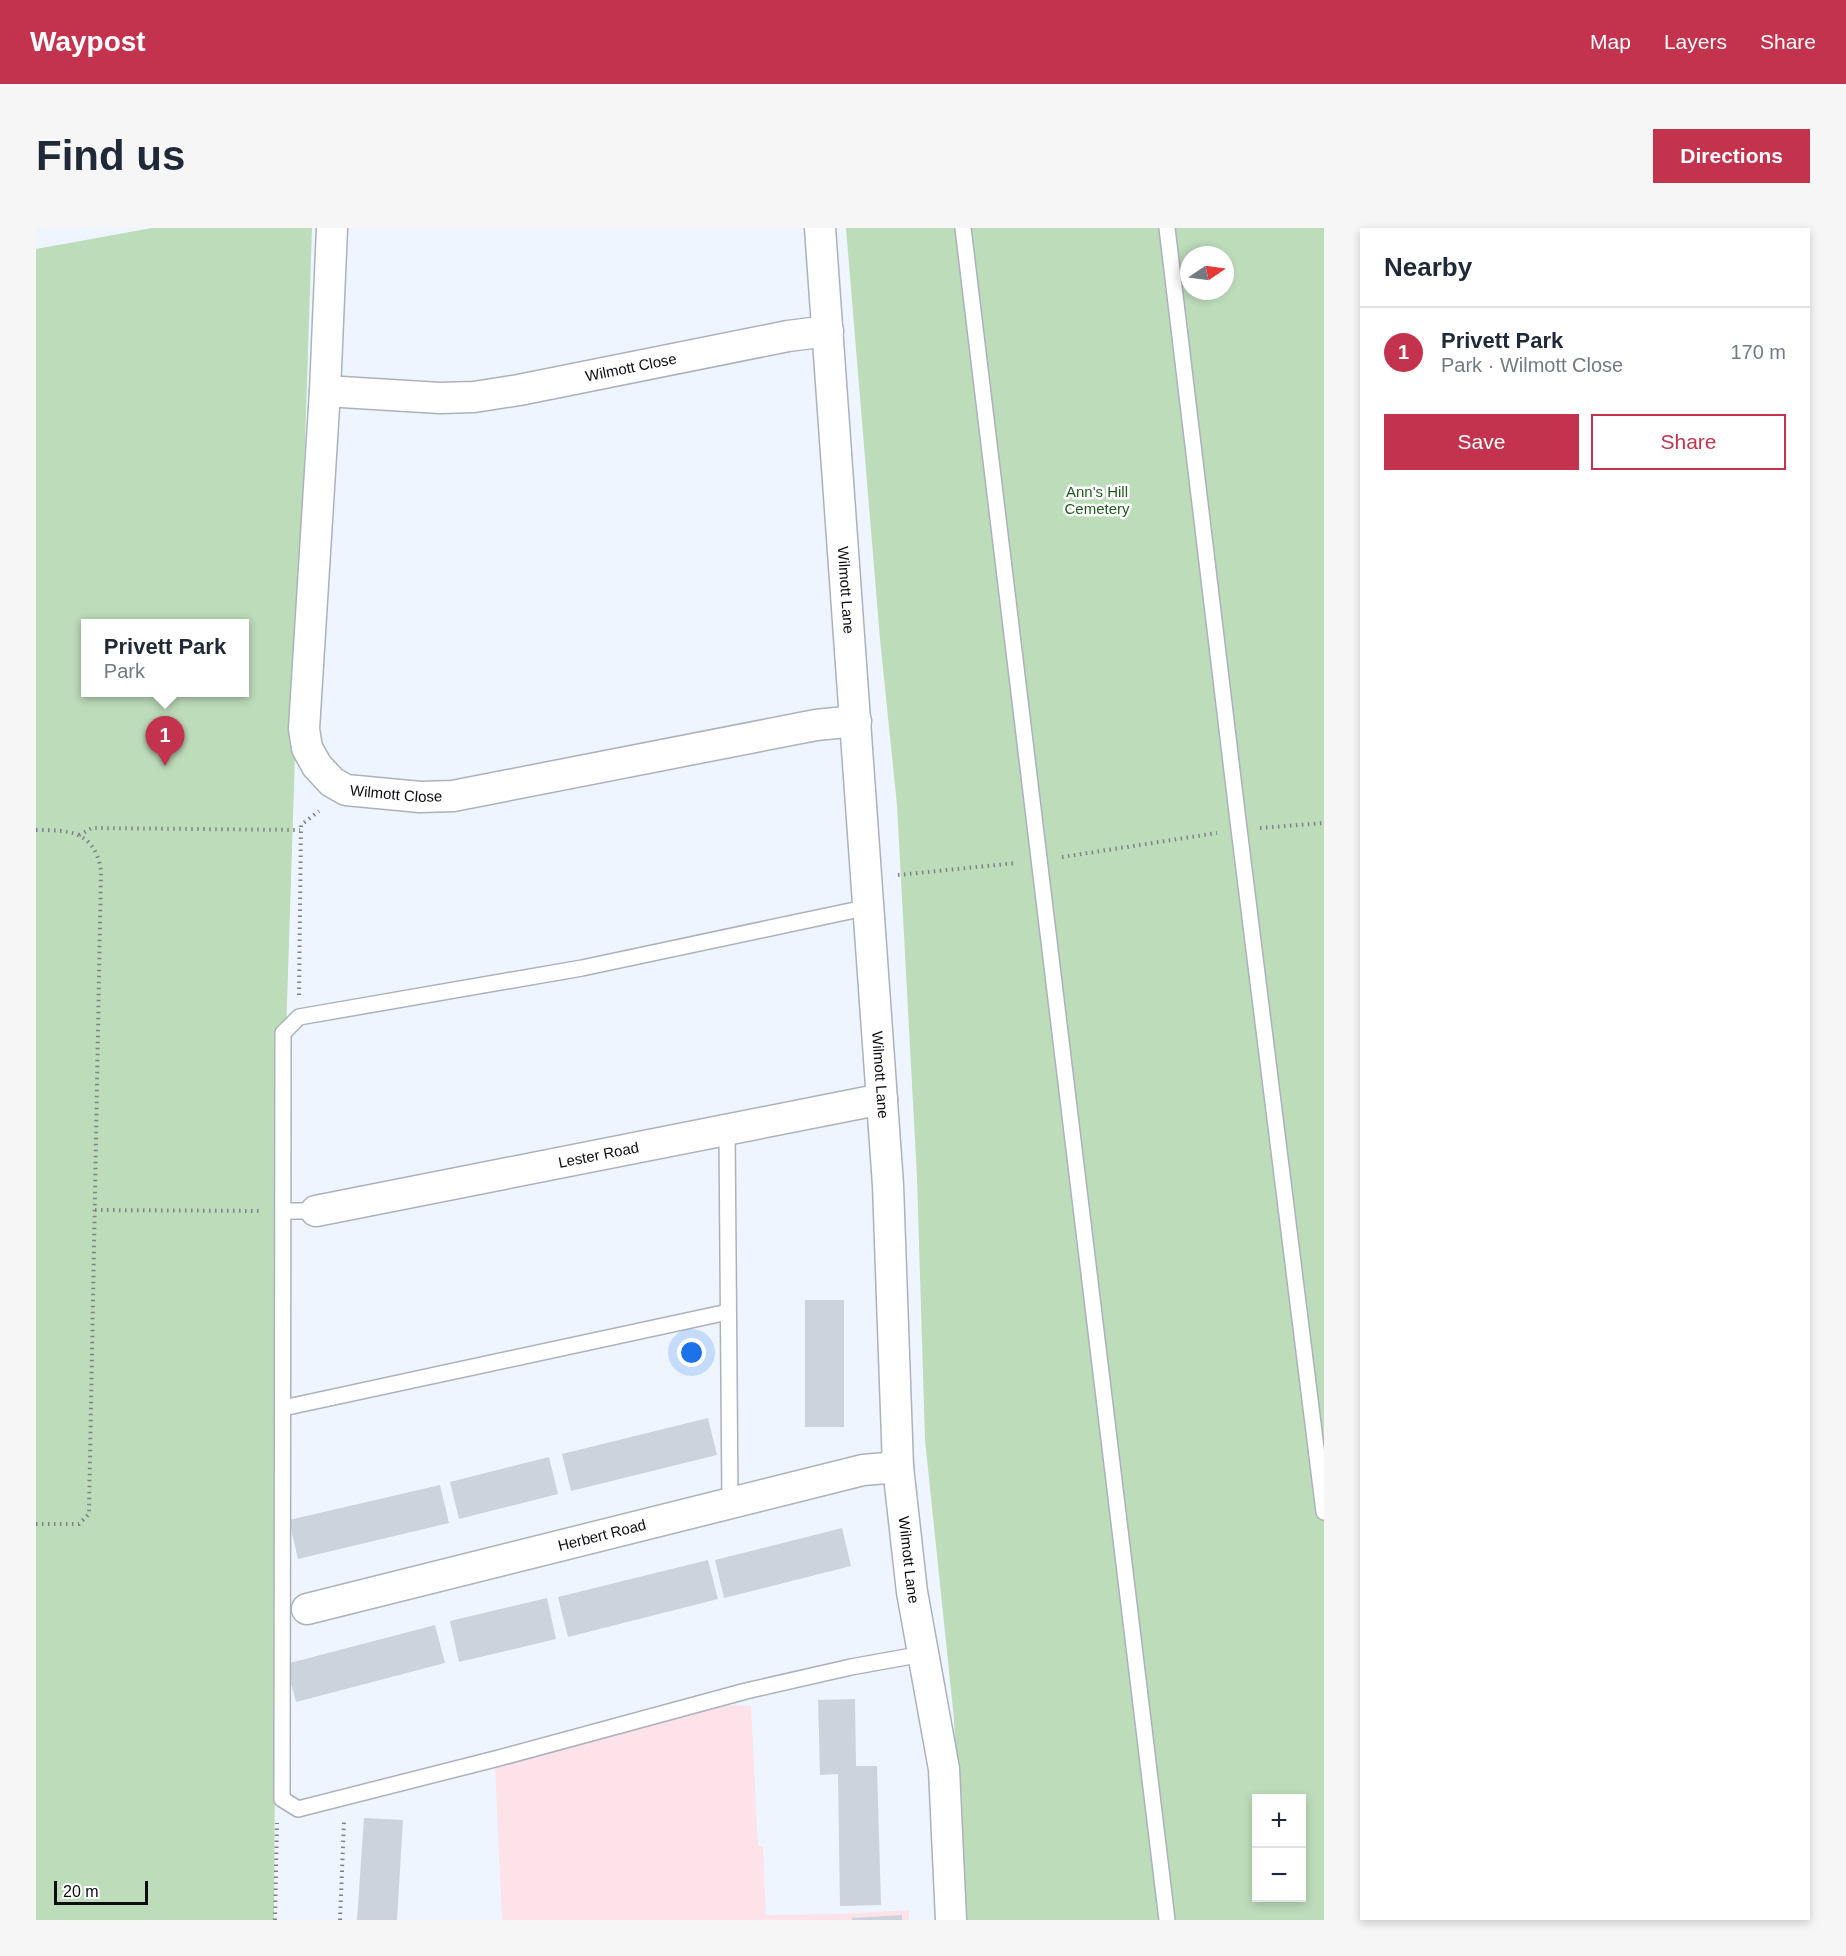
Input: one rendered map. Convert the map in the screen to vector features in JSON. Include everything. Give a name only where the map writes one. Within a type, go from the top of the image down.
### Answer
[{"type":"street","name":"Wilmott Close","points":[[332,228],[325,391],[304,729],[307,748],[317,766],[332,782],[346,790],[420,797],[453,796],[816,725],[856,721]]},
{"type":"street","name":"Wilmott Lane","points":[[820,228],[890,1225],[898,1467],[907,1560],[944,1769],[951,1920]]},
{"type":"street","name":"Wilmott Close","points":[[325,391],[440,398],[474,397],[776,338],[828,331]]},
{"type":"street","name":"Lester Road","points":[[316,1211],[882,1099]]},
{"type":"street","name":"Herbert Road","points":[[295,1609],[864,1470],[898,1467]]},
{"type":"lane","points":[[963,228],[1167,1920]]},
{"type":"lane","points":[[1167,228],[1324,1512]]},
{"type":"lane","points":[[868,892],[582,968],[299,1017],[283,1033],[283,1408],[295,1609],[282,1799],[298,1809],[499,1758],[746,1691],[851,1667],[923,1654]]},
{"type":"lane","points":[[727,1130],[730,1504]]},
{"type":"lane","points":[[283,1211],[316,1211]]},
{"type":"lane","points":[[283,1408],[728,1312]]},
{"type":"path","points":[[299,1017],[301,825],[346,790]]},
{"type":"path","points":[[868,892],[1039,861],[1239,829],[1324,823]]},
{"type":"path","points":[[79,835],[92,828],[300,830]]},
{"type":"path","points":[[36,830],[63,830],[79,835],[94,849],[101,870],[89,1514],[79,1524],[36,1524]]},
{"type":"path","points":[[95,1210],[283,1211]]},
{"type":"path","points":[[340,1920],[345,1797]]},
{"type":"path","points":[[275,1920],[277,1821],[282,1799]]},
{"type":"shaded area","points":[[724,1705],[751,1706],[758,1846],[763,1847],[766,1915],[909,1910],[909,1920],[502,1920],[495,1768]]},
{"type":"green space","points":[[152,228],[312,228],[278,1283],[274,1920],[36,1920],[36,249]]},
{"type":"green space","name":"Ann's Hill Cemetery","points":[[846,228],[1324,228],[1324,1920],[962,1920],[954,1719],[925,1440],[917,1177],[897,805],[880,639]]},
{"type":"building","points":[[805,1300],[844,1300],[844,1427],[805,1427]]},
{"type":"building","points":[[708,1418],[717,1455],[571,1491],[562,1454]]},
{"type":"building","points":[[549,1457],[558,1494],[459,1519],[450,1482]]},
{"type":"building","points":[[440,1485],[449,1523],[298,1559],[289,1520]]},
{"type":"building","points":[[842,1528],[851,1566],[724,1598],[715,1560]]},
{"type":"building","points":[[708,1560],[718,1599],[568,1637],[558,1597]]},
{"type":"building","points":[[547,1598],[556,1639],[459,1662],[450,1621]]},
{"type":"building","points":[[435,1625],[445,1663],[296,1702],[286,1664]]},
{"type":"building","points":[[855,1699],[856,1766],[877,1766],[881,1905],[840,1906],[838,1774],[820,1775],[818,1700]]},
{"type":"building","points":[[364,1818],[403,1820],[397,1920],[357,1920]]},
{"type":"building","points":[[902,1915],[902,1920],[852,1920],[852,1918]]},
{"type":"place","name":"Privett Park","points":[[165,766]]}]
